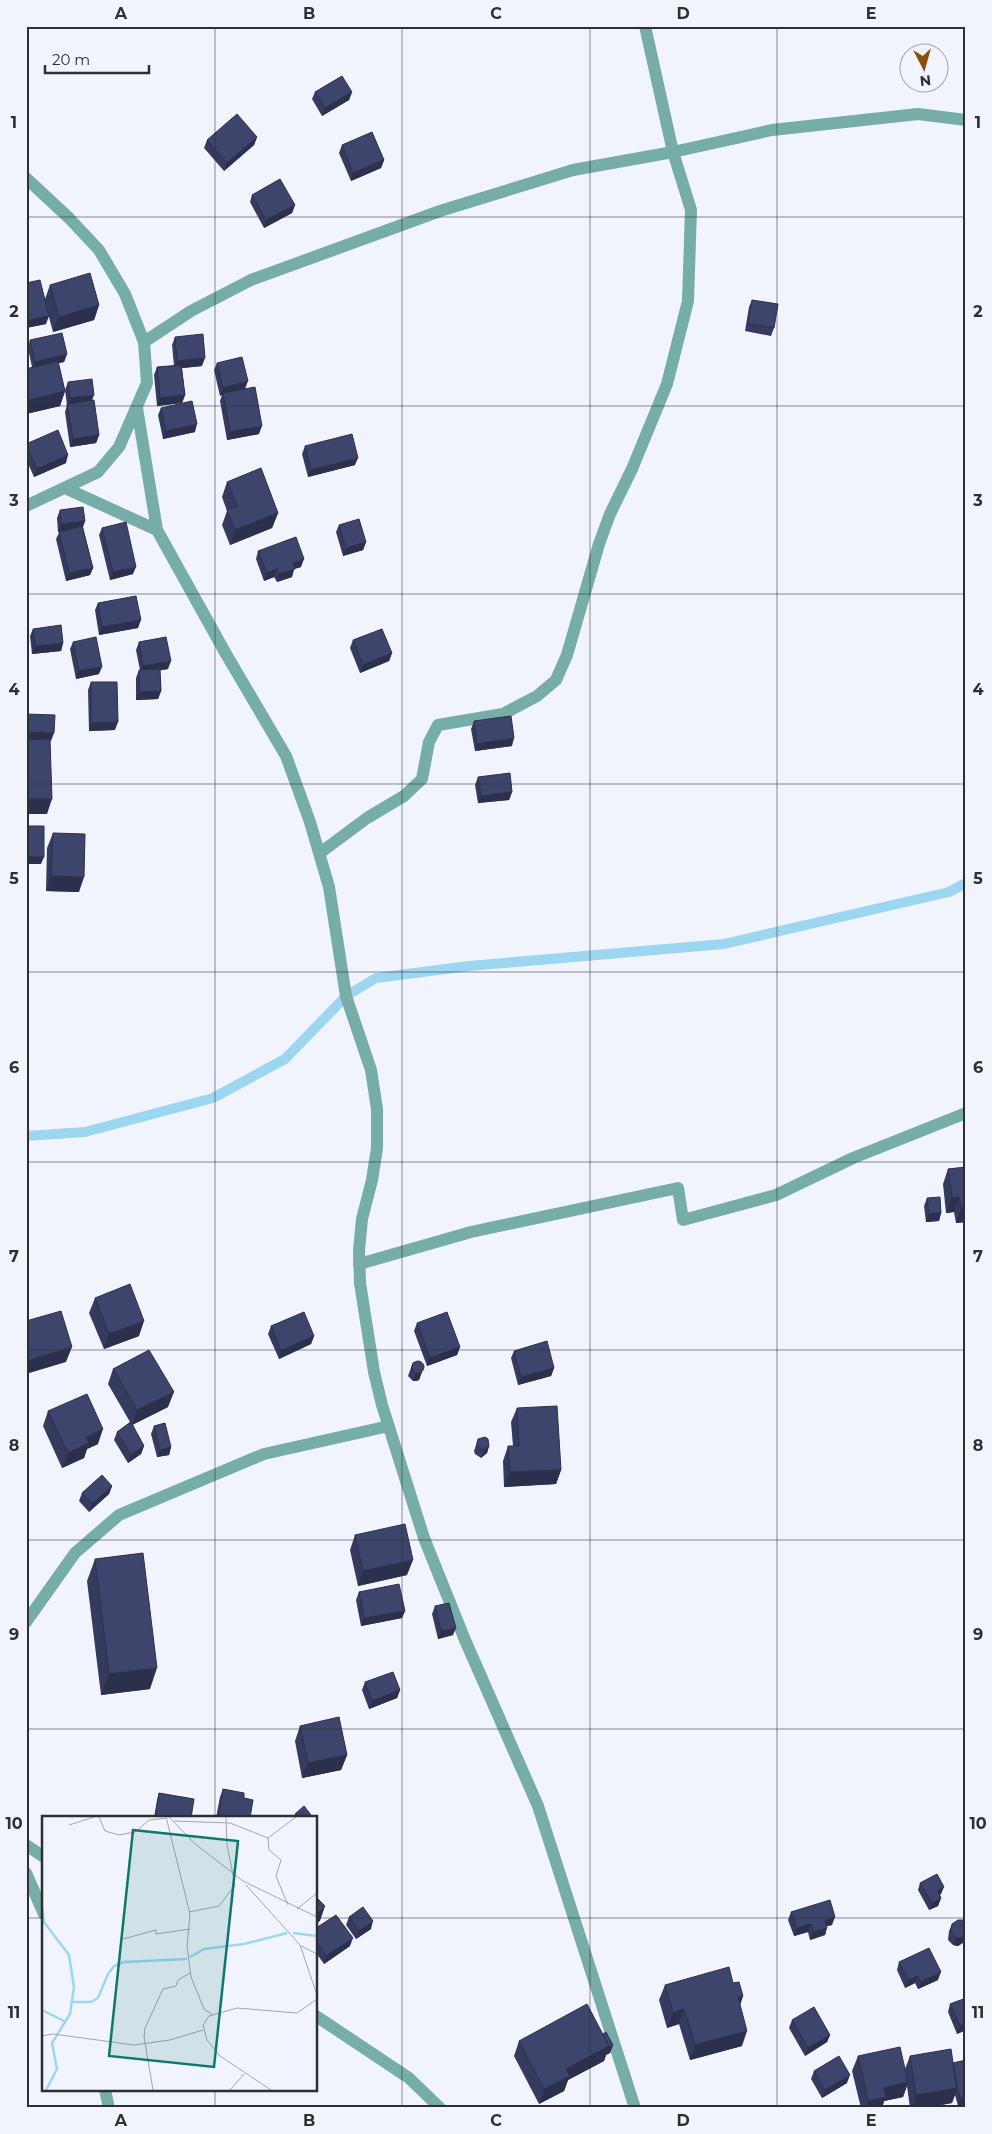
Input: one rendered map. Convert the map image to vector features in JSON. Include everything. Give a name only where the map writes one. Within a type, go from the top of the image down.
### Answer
[{"type":"street","points":[[320,853],[366,818],[404,796],[422,779],[429,742],[438,725],[503,714],[537,696],[556,680],[567,655],[604,529],[632,469],[667,384],[688,300],[691,210],[672,152],[645,26]]},
{"type":"street","points":[[144,342],[191,311],[250,280],[440,211],[573,170],[672,152],[772,130],[918,114],[966,120]]},
{"type":"street","points":[[26,178],[70,218],[99,250],[125,294],[144,342],[147,383],[119,447],[98,472],[26,506]]},
{"type":"street","points":[[137,408],[157,530],[221,646],[286,756],[330,887],[346,996],[371,1070],[378,1109],[376,1148],[372,1180],[362,1219],[359,1264],[360,1283],[374,1372],[424,1538],[465,1640],[538,1806],[635,2108]]},
{"type":"street","points":[[65,488],[157,530]]},
{"type":"street","points":[[359,1264],[471,1232],[678,1188],[683,1220],[776,1195],[853,1158],[966,1113]]},
{"type":"street","points":[[26,1622],[75,1553],[119,1515],[264,1454],[389,1426]]},
{"type":"street","points":[[26,1845],[42,1857]]},
{"type":"street","points":[[26,1873],[42,1909]]},
{"type":"street","points":[[318,2017],[409,2078],[440,2108]]},
{"type":"street","points":[[106,2092],[109,2108]]},
{"type":"building","points":[[342,76],[352,92],[325,108],[315,92]]},
{"type":"building","points":[[237,114],[257,137],[227,163],[207,140]]},
{"type":"building","points":[[372,132],[384,160],[353,173],[342,145]]},
{"type":"building","points":[[280,179],[295,205],[266,220],[252,195]]},
{"type":"building","points":[[90,273],[99,305],[59,317],[50,285]]},
{"type":"building","points":[[40,280],[49,316],[26,321],[26,283]]},
{"type":"building","points":[[752,300],[778,304],[774,328],[748,324]]},
{"type":"building","points":[[62,333],[67,354],[35,362],[30,340]]},
{"type":"building","points":[[203,334],[205,358],[177,361],[175,337]]},
{"type":"building","points":[[242,357],[248,381],[223,388],[217,363]]},
{"type":"building","points":[[58,361],[65,391],[26,401],[26,369]]},
{"type":"building","points":[[181,365],[185,395],[160,398],[157,367]]},
{"type":"building","points":[[92,379],[94,395],[70,398],[68,382]]},
{"type":"building","points":[[255,387],[262,426],[230,432],[223,393]]},
{"type":"building","points":[[94,400],[99,435],[73,439],[67,404]]},
{"type":"building","points":[[192,401],[197,424],[166,431],[161,408]]},
{"type":"building","points":[[58,430],[68,455],[37,469],[26,444]]},
{"type":"building","points":[[352,434],[358,458],[311,470],[305,446]]},
{"type":"building","points":[[261,468],[278,513],[235,530],[227,510],[237,506],[227,482]]},
{"type":"building","points":[[83,507],[85,521],[61,524],[60,510]]},
{"type":"building","points":[[359,519],[366,542],[346,548],[339,525]]},
{"type":"building","points":[[126,522],[136,567],[113,572],[102,528]]},
{"type":"building","points":[[82,526],[93,568],[69,573],[59,532]]},
{"type":"building","points":[[296,537],[304,559],[293,563],[295,569],[279,574],[277,569],[267,573],[258,551]]},
{"type":"building","points":[[136,596],[141,620],[102,627],[98,603]]},
{"type":"building","points":[[61,625],[63,643],[35,646],[33,629]]},
{"type":"building","points":[[382,629],[392,653],[363,665],[353,640]]},
{"type":"building","points":[[96,637],[102,667],[79,671],[73,642]]},
{"type":"building","points":[[166,637],[171,661],[143,666],[139,642]]},
{"type":"building","points":[[160,669],[161,691],[139,692],[139,670]]},
{"type":"building","points":[[91,682],[117,682],[118,722],[91,723]]},
{"type":"building","points":[[26,714],[55,715],[54,733],[26,732]]},
{"type":"building","points":[[511,716],[514,738],[477,744],[474,721]]},
{"type":"building","points":[[50,739],[52,799],[26,799],[26,740]]},
{"type":"building","points":[[510,773],[512,792],[481,796],[478,777]]},
{"type":"building","points":[[26,826],[44,826],[44,857],[26,857]]},
{"type":"building","points":[[53,833],[85,834],[84,877],[51,876]]},
{"type":"building","points":[[966,1167],[966,1208],[961,1208],[959,1197],[952,1198],[948,1169]]},
{"type":"building","points":[[940,1197],[941,1213],[929,1214],[927,1198]]},
{"type":"building","points":[[130,1284],[144,1321],[109,1334],[95,1298]]},
{"type":"building","points":[[61,1311],[72,1347],[26,1361],[26,1321]]},
{"type":"building","points":[[304,1312],[314,1336],[281,1351],[271,1326]]},
{"type":"building","points":[[447,1312],[460,1347],[430,1358],[417,1323]]},
{"type":"building","points":[[547,1341],[554,1368],[521,1377],[514,1351]]},
{"type":"building","points":[[149,1350],[174,1392],[137,1410],[113,1369]]},
{"type":"building","points":[[416,1361],[420,1361],[424,1367],[420,1373],[416,1373],[412,1369],[412,1365]]},
{"type":"building","points":[[87,1394],[103,1429],[86,1437],[89,1443],[68,1453],[48,1411]]},
{"type":"building","points":[[557,1406],[561,1470],[510,1472],[508,1446],[519,1446],[517,1408]]},
{"type":"building","points":[[131,1422],[144,1446],[131,1455],[117,1432]]},
{"type":"building","points":[[165,1423],[171,1447],[160,1450],[154,1426]]},
{"type":"building","points":[[485,1437],[488,1439],[489,1446],[484,1450],[477,1443],[478,1439]]},
{"type":"building","points":[[102,1475],[112,1486],[92,1504],[82,1493]]},
{"type":"building","points":[[405,1524],[413,1560],[363,1571],[355,1535]]},
{"type":"building","points":[[143,1553],[157,1668],[109,1674],[95,1559]]},
{"type":"building","points":[[399,1584],[405,1611],[364,1618],[359,1592]]},
{"type":"building","points":[[449,1603],[456,1628],[441,1631],[435,1606]]},
{"type":"building","points":[[393,1672],[400,1690],[372,1701],[365,1682]]},
{"type":"building","points":[[339,1717],[347,1755],[308,1763],[300,1726]]},
{"type":"building","points":[[223,1789],[244,1793],[244,1798],[253,1800],[250,1816],[218,1816]]},
{"type":"building","points":[[159,1793],[194,1799],[191,1816],[155,1816]]},
{"type":"building","points":[[304,1806],[311,1815],[296,1816],[295,1814]]},
{"type":"building","points":[[937,1874],[944,1887],[937,1891],[941,1898],[932,1903],[920,1883]]},
{"type":"building","points":[[318,1899],[325,1906],[318,1913]]},
{"type":"building","points":[[830,1900],[835,1917],[825,1920],[827,1928],[813,1932],[811,1924],[797,1928],[791,1912]]},
{"type":"building","points":[[363,1907],[373,1921],[359,1931],[349,1917]]},
{"type":"building","points":[[336,1915],[353,1938],[326,1956],[318,1944],[318,1927]]},
{"type":"building","points":[[958,1920],[963,1920],[966,1923],[966,1935],[956,1938],[951,1932],[952,1924]]},
{"type":"building","points":[[929,1948],[941,1972],[921,1982],[918,1976],[908,1980],[899,1962]]},
{"type":"building","points":[[729,1967],[733,1983],[739,1982],[743,1996],[738,1997],[747,2031],[695,2045],[684,2009],[673,2013],[665,1985]]},
{"type":"building","points":[[966,1998],[966,2024],[960,2026],[950,2004]]},
{"type":"building","points":[[587,2004],[609,2046],[566,2069],[570,2076],[544,2089],[519,2041]]},
{"type":"building","points":[[814,2007],[830,2035],[808,2048],[792,2020]]},
{"type":"building","points":[[606,2032],[613,2045],[609,2047],[603,2034]]},
{"type":"building","points":[[900,2047],[908,2082],[884,2088],[886,2097],[868,2101],[858,2056]]},
{"type":"building","points":[[951,2049],[957,2088],[916,2095],[910,2056]]},
{"type":"building","points":[[839,2056],[850,2075],[825,2090],[814,2071]]},
{"type":"building","points":[[966,2060],[966,2097],[960,2098],[953,2063]]},
{"type":"waterway","points":[[26,1136],[85,1132],[213,1098],[285,1059],[346,996],[376,978],[469,966],[724,944],[949,892],[966,883]]}]
